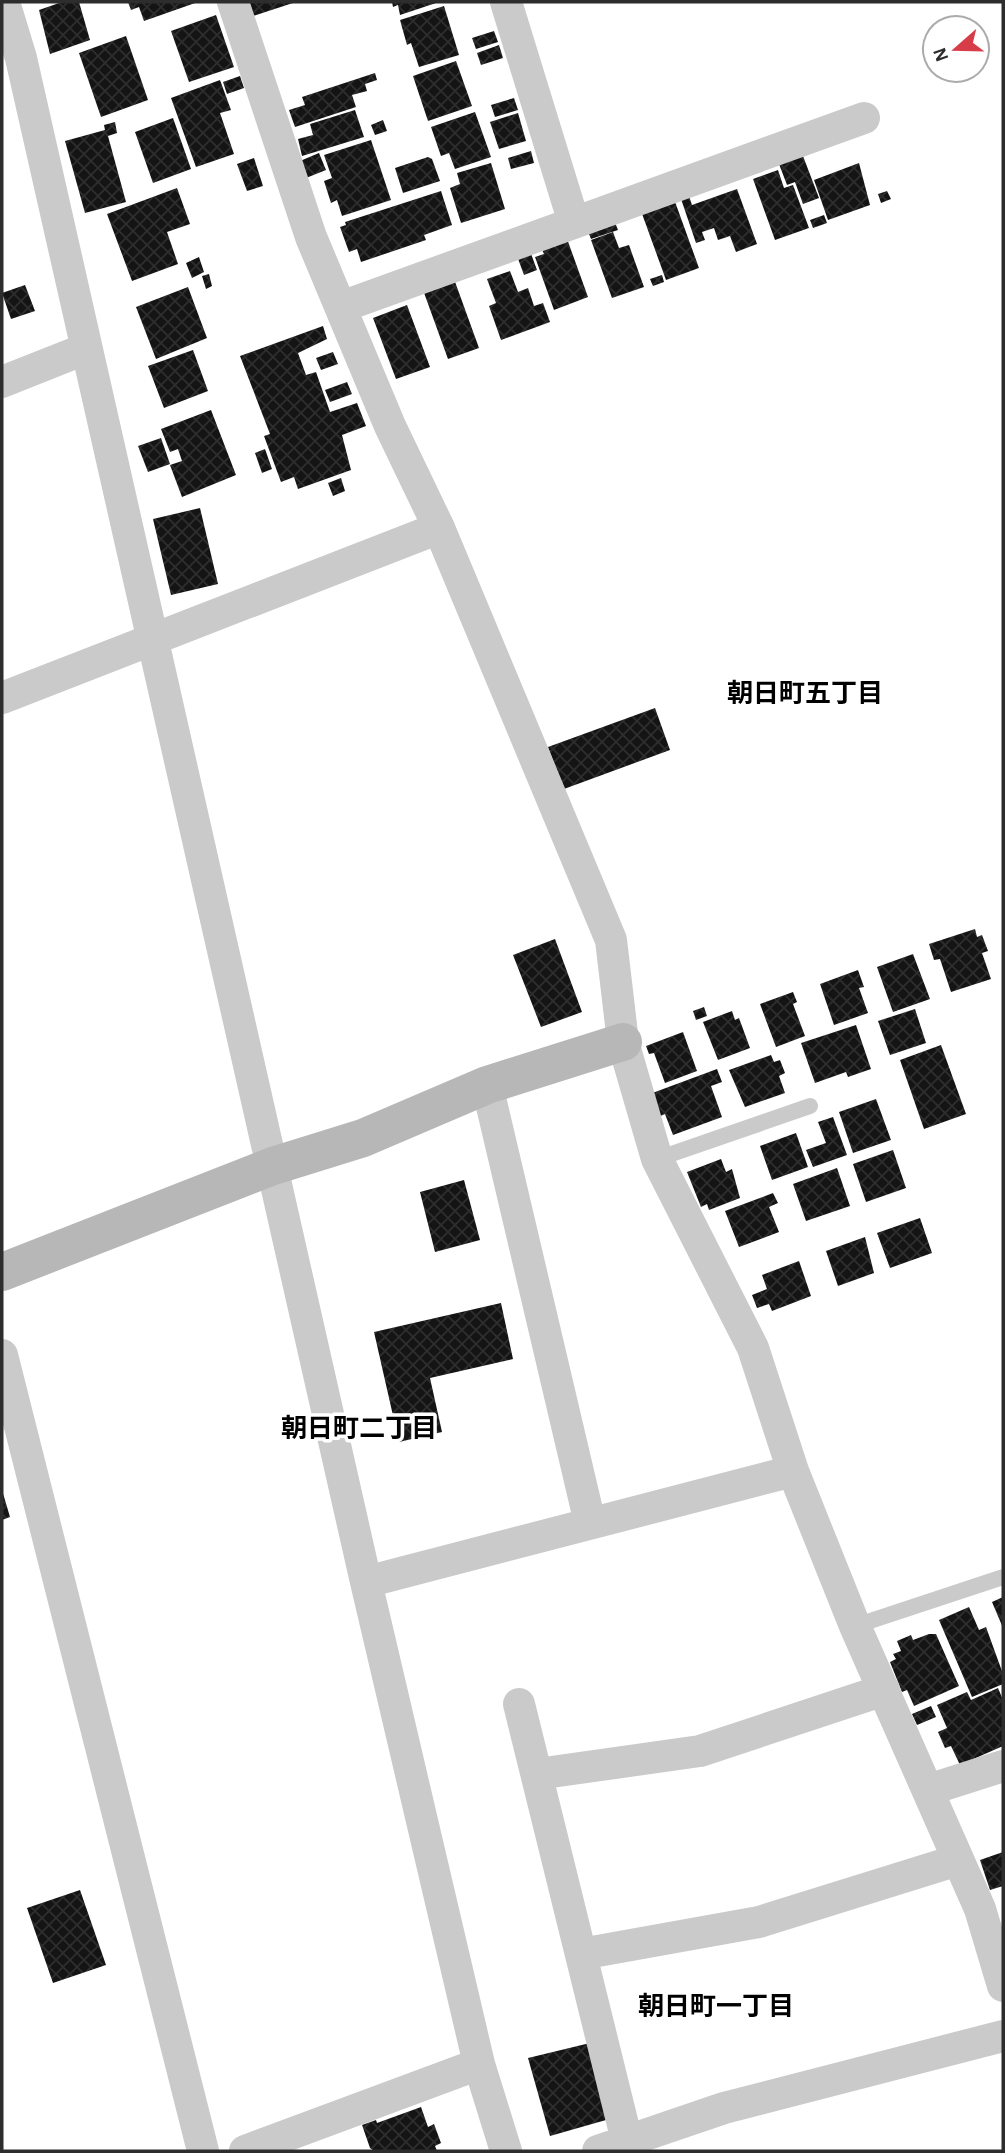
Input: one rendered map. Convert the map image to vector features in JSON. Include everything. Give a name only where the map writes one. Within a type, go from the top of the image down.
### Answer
[{"type":"street","points":[[4,2],[11,62],[85,349],[366,1582],[479,2064],[506,2151]]},
{"type":"street","points":[[233,2],[311,237],[390,426],[439,528],[611,940],[623,1042],[657,1159],[753,1348],[793,1471],[855,1626],[958,1860],[991,1906],[1003,1986]]},
{"type":"street","points":[[506,2],[574,223]]},
{"type":"street","points":[[341,307],[864,118]]},
{"type":"street","points":[[2,382],[85,349]]},
{"type":"street","points":[[2,698],[439,528]]},
{"type":"street","points":[[2,1272],[273,1166],[363,1138],[487,1085],[623,1042]]},
{"type":"street","points":[[487,1085],[590,1523]]},
{"type":"street","points":[[2,1354],[204,2151]]},
{"type":"street","points":[[366,1582],[793,1471]]},
{"type":"street","points":[[537,1774],[700,1751],[884,1690]]},
{"type":"street","points":[[519,1704],[627,2141]]},
{"type":"street","points":[[928,1790],[1003,1766]]},
{"type":"street","points":[[581,1955],[759,1922],[958,1860]]},
{"type":"street","points":[[598,2151],[724,2108],[1003,2036]]},
{"type":"street","points":[[245,2151],[479,2064]]},
{"type":"lane","points":[[657,1159],[810,1106]]},
{"type":"lane","points":[[855,1626],[1003,1577]]},
{"type":"building","points":[[62,2],[79,2],[90,40],[50,54],[39,10]]},
{"type":"building","points":[[128,2],[198,2],[144,21],[139,7],[131,10]]},
{"type":"building","points":[[249,2],[296,2],[253,16]]},
{"type":"building","points":[[392,2],[439,2],[400,15],[398,5],[393,7]]},
{"type":"building","points":[[444,6],[459,55],[419,67],[411,43],[407,45],[400,20]]},
{"type":"building","points":[[216,15],[234,67],[189,82],[171,31]]},
{"type":"building","points":[[494,31],[498,42],[476,49],[472,38]]},
{"type":"building","points":[[126,36],[148,100],[101,117],[79,53]]},
{"type":"building","points":[[499,45],[503,58],[481,65],[477,53]]},
{"type":"building","points":[[456,61],[472,106],[428,121],[413,76]]},
{"type":"building","points":[[375,73],[377,80],[365,84],[367,91],[352,95],[356,107],[295,127],[289,110],[305,105],[302,97]]},
{"type":"building","points":[[240,76],[244,88],[227,94],[223,82]]},
{"type":"building","points":[[220,80],[231,110],[220,113],[234,154],[196,167],[171,98]]},
{"type":"building","points":[[514,98],[518,110],[495,117],[491,105]]},
{"type":"building","points":[[355,110],[364,137],[302,156],[298,139],[313,135],[310,124]]},
{"type":"building","points":[[475,112],[491,157],[455,169],[449,153],[441,156],[431,127]]},
{"type":"building","points":[[518,113],[526,141],[499,149],[490,122]]},
{"type":"building","points":[[173,118],[191,169],[153,183],[135,132]]},
{"type":"building","points":[[383,120],[387,131],[375,135],[371,125]]},
{"type":"building","points":[[115,122],[117,133],[108,136],[126,202],[85,213],[65,141],[105,130],[104,125]]},
{"type":"building","points":[[371,140],[391,200],[342,216],[337,200],[331,203],[324,181],[332,178],[324,155]]},
{"type":"building","points":[[531,151],[534,163],[511,169],[508,158]]},
{"type":"building","points":[[319,153],[326,170],[306,178],[300,161]]},
{"type":"building","points":[[803,156],[819,198],[803,204],[795,182],[787,185],[779,164]]},
{"type":"building","points":[[428,157],[432,159],[440,181],[403,193],[395,168]]},
{"type":"building","points":[[254,158],[263,186],[247,191],[237,164]]},
{"type":"building","points":[[491,163],[505,209],[461,223],[450,188],[460,184],[457,173]]},
{"type":"building","points":[[859,163],[870,205],[828,220],[814,180]]},
{"type":"building","points":[[778,170],[784,188],[793,185],[809,228],[775,240],[753,179]]},
{"type":"building","points":[[177,188],[190,224],[167,232],[178,264],[132,281],[107,214]]},
{"type":"building","points":[[737,189],[757,244],[736,252],[730,236],[718,240],[714,228],[702,232],[705,240],[696,243],[680,196],[688,193],[692,205]]},
{"type":"building","points":[[441,191],[452,225],[424,235],[426,240],[361,262],[357,249],[349,252],[340,227],[346,225],[345,222]]},
{"type":"building","points":[[887,191],[891,199],[881,203],[878,194]]},
{"type":"building","points":[[674,199],[699,268],[666,280],[641,211]]},
{"type":"building","points":[[824,215],[827,223],[813,228],[810,220]]},
{"type":"building","points":[[614,220],[618,230],[591,239],[587,229]]},
{"type":"building","points":[[613,232],[619,248],[629,245],[644,287],[612,298],[591,240]]},
{"type":"building","points":[[566,236],[588,297],[554,310],[535,257],[544,254],[540,245]]},
{"type":"building","points":[[530,251],[537,270],[524,275],[517,256]]},
{"type":"building","points":[[199,257],[204,272],[192,278],[186,263]]},
{"type":"building","points":[[510,271],[518,292],[528,288],[534,306],[543,303],[550,322],[501,340],[489,306],[496,303],[487,279]]},
{"type":"building","points":[[209,274],[212,286],[206,289],[202,276]]},
{"type":"building","points":[[662,275],[664,282],[653,286],[650,279]]},
{"type":"building","points":[[454,279],[479,348],[448,359],[423,290]]},
{"type":"building","points":[[25,285],[35,311],[11,319],[2,293]]},
{"type":"building","points":[[188,287],[207,338],[156,359],[136,307]]},
{"type":"building","points":[[407,305],[430,367],[396,379],[373,318]]},
{"type":"building","points":[[323,326],[327,339],[298,353],[306,375],[316,372],[330,412],[357,403],[366,426],[342,435],[351,470],[298,489],[294,477],[281,482],[264,436],[270,434],[240,356]]},
{"type":"building","points":[[193,350],[208,391],[164,408],[148,366]]},
{"type":"building","points":[[333,352],[338,364],[321,370],[316,358]]},
{"type":"building","points":[[347,382],[352,394],[330,402],[325,390]]},
{"type":"building","points":[[211,410],[236,475],[182,497],[170,465],[182,461],[178,449],[170,452],[161,429]]},
{"type":"building","points":[[161,438],[170,464],[148,472],[138,446]]},
{"type":"building","points":[[265,449],[272,469],[262,473],[255,453]]},
{"type":"building","points":[[341,478],[345,491],[333,496],[328,483]]},
{"type":"building","points":[[200,508],[218,584],[171,595],[153,519]]},
{"type":"building","points":[[655,708],[670,750],[564,789],[548,747]]},
{"type":"building","points":[[975,929],[977,937],[982,935],[988,951],[982,953],[991,979],[951,992],[940,959],[934,960],[929,944]]},
{"type":"building","points":[[555,939],[582,1012],[541,1027],[513,955]]},
{"type":"building","points":[[913,954],[930,999],[893,1012],[877,967]]},
{"type":"building","points":[[858,970],[864,987],[859,988],[868,1013],[834,1025],[820,984]]},
{"type":"building","points":[[793,992],[797,1002],[793,1004],[805,1036],[776,1047],[760,1004]]},
{"type":"building","points":[[704,1007],[707,1016],[696,1020],[693,1011]]},
{"type":"building","points":[[915,1009],[926,1043],[890,1055],[878,1021]]},
{"type":"building","points":[[732,1011],[735,1020],[739,1018],[750,1048],[718,1060],[703,1022]]},
{"type":"building","points":[[856,1025],[871,1069],[848,1077],[846,1072],[815,1083],[801,1043]]},
{"type":"building","points":[[683,1032],[697,1071],[665,1083],[654,1053],[649,1054],[646,1046]]},
{"type":"building","points":[[941,1045],[966,1114],[924,1129],[900,1060]]},
{"type":"building","points":[[771,1055],[774,1062],[780,1060],[785,1073],[779,1076],[785,1093],[745,1107],[729,1070]]},
{"type":"building","points":[[717,1069],[722,1082],[711,1086],[722,1117],[673,1135],[665,1114],[656,1118],[647,1095]]},
{"type":"building","points":[[876,1099],[891,1140],[853,1153],[839,1112]]},
{"type":"building","points":[[833,1117],[847,1155],[813,1167],[806,1150],[826,1143],[818,1122]]},
{"type":"building","points":[[796,1133],[808,1167],[772,1180],[760,1146]]},
{"type":"building","points":[[893,1150],[906,1188],[866,1202],[853,1164]]},
{"type":"building","points":[[721,1159],[726,1172],[732,1169],[740,1198],[709,1210],[707,1204],[701,1207],[687,1172]]},
{"type":"building","points":[[837,1168],[850,1206],[806,1221],[793,1184]]},
{"type":"building","points":[[464,1180],[480,1240],[435,1252],[420,1192]]},
{"type":"building","points":[[773,1193],[778,1203],[769,1207],[779,1232],[739,1247],[725,1211]]},
{"type":"building","points":[[920,1218],[932,1253],[890,1268],[877,1233]]},
{"type":"building","points":[[865,1237],[874,1273],[838,1286],[826,1251]]},
{"type":"building","points":[[799,1261],[811,1296],[772,1311],[769,1304],[757,1308],[752,1295],[767,1289],[762,1275]]},
{"type":"building","points":[[501,1303],[513,1359],[430,1378],[442,1432],[399,1442],[374,1332]]},
{"type":"building","points":[[2,1490],[10,1517],[2,1520]]},
{"type":"building","points":[[1003,1597],[1003,1628],[992,1602]]},
{"type":"building","points":[[969,1607],[979,1630],[986,1627],[1003,1674],[1003,1684],[972,1697],[939,1620]]},
{"type":"building","points":[[936,1634],[959,1686],[914,1706],[907,1690],[902,1692],[890,1662],[896,1659],[893,1654],[901,1651],[897,1641],[911,1635],[913,1640]]},
{"type":"building","points":[[998,1688],[1003,1700],[1003,1746],[960,1765],[951,1746],[945,1748],[938,1732],[947,1728],[937,1705],[967,1692],[971,1700]]},
{"type":"building","points":[[931,1706],[936,1717],[917,1725],[912,1714]]},
{"type":"building","points":[[1003,1852],[1003,1886],[990,1890],[980,1860]]},
{"type":"building","points":[[80,1890],[106,1965],[53,1983],[27,1908]]},
{"type":"building","points":[[590,2043],[606,2120],[550,2136],[528,2058]]},
{"type":"building","points":[[421,2107],[428,2127],[434,2124],[441,2143],[435,2146],[437,2151],[374,2151],[370,2148],[362,2125],[376,2120],[377,2123]]},
{"type":"district","name":"朝日町五丁目","points":[[805,694]]},
{"type":"district","name":"朝日町二丁目","points":[[359,1429]]},
{"type":"district","name":"朝日町一丁目","points":[[716,2007]]}]
